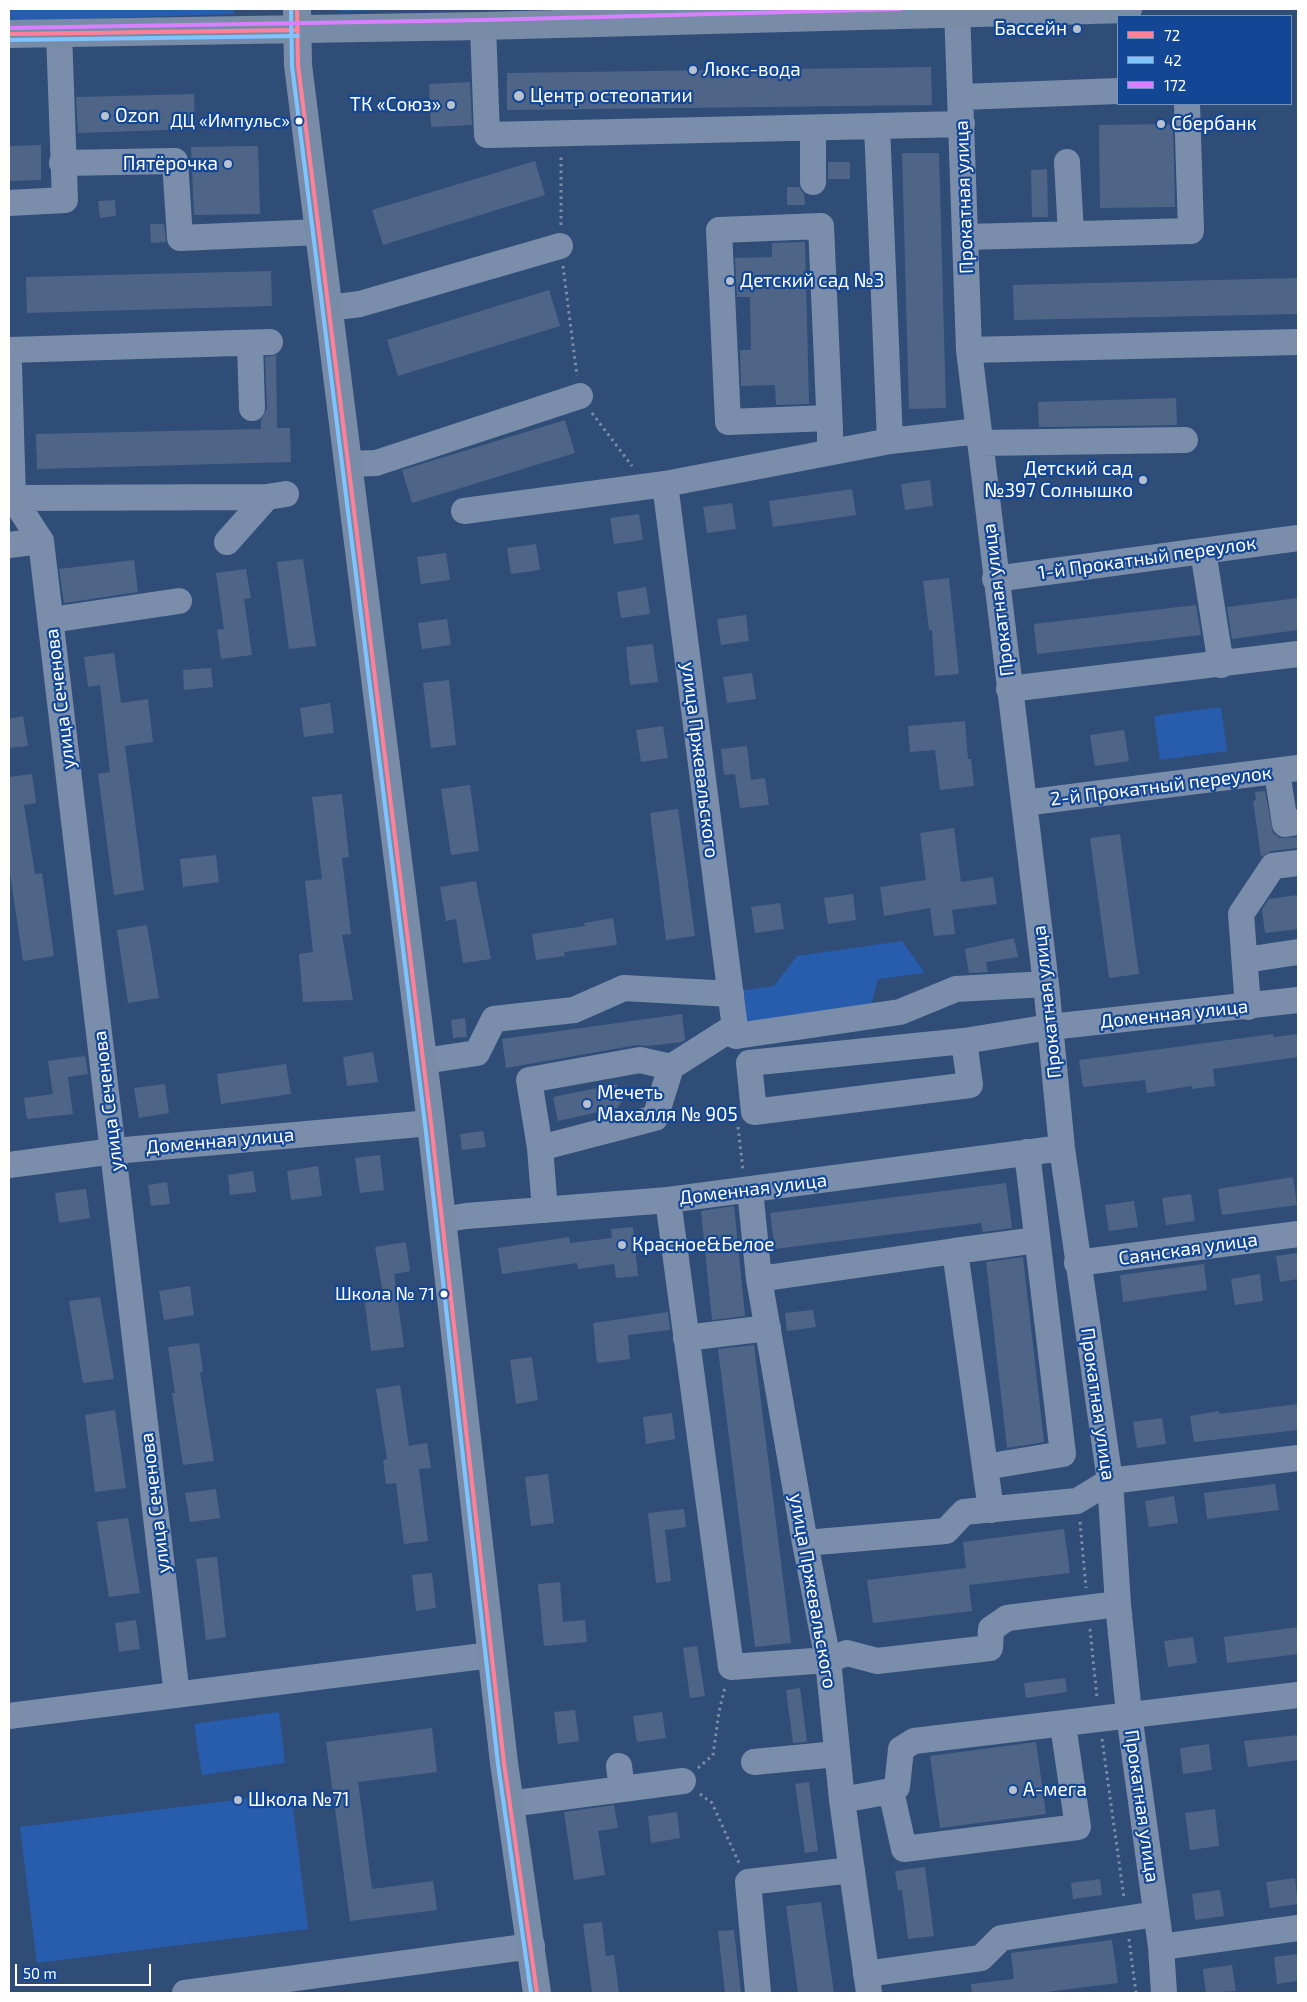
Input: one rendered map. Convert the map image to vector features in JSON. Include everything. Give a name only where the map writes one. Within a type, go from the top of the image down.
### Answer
[{"type":"main road","points":[[9,34],[59,33],[298,19],[483,26],[957,11],[1128,9]]},
{"type":"main road","points":[[298,19],[298,65],[432,1122],[509,1804],[532,1946],[537,1993]]},
{"type":"street","name":"Прокатная улица","points":[[957,11],[962,97],[969,350],[995,579],[1046,984],[1062,1148],[1077,1263],[1110,1481],[1118,1604],[1129,1714],[1161,1947],[1164,1993]]},
{"type":"street","points":[[483,26],[487,135],[962,124]]},
{"type":"street","points":[[9,203],[65,200],[62,163],[59,33]]},
{"type":"street","points":[[962,97],[1117,91]]},
{"type":"street","points":[[966,237],[1191,230],[1187,105]]},
{"type":"street","points":[[877,126],[890,441]]},
{"type":"street","points":[[812,128],[813,182]]},
{"type":"street","points":[[62,163],[175,161],[180,238],[320,232]]},
{"type":"street","points":[[1067,162],[1071,234]]},
{"type":"street","points":[[829,418],[728,422],[719,230],[821,226],[829,418],[830,452]]},
{"type":"street","points":[[329,308],[360,304],[560,246]]},
{"type":"street","points":[[969,350],[1298,342]]},
{"type":"street","points":[[9,350],[260,343],[252,408]]},
{"type":"street","points":[[9,379],[13,498],[41,540],[9,545]]},
{"type":"street","points":[[349,464],[376,462],[580,396]]},
{"type":"street","points":[[464,512],[656,486],[890,441],[980,437],[1185,440]]},
{"type":"street","name":"улица Пржевальского","points":[[656,486],[736,1036]]},
{"type":"street","points":[[13,498],[277,495],[227,542]]},
{"type":"street","name":"1-й Прокатный переулок","points":[[995,579],[1298,538]]},
{"type":"street","name":"улица Сеченова","points":[[41,540],[177,1695]]},
{"type":"street","points":[[1203,551],[1221,665]]},
{"type":"street","points":[[51,620],[178,601]]},
{"type":"street","points":[[1009,689],[1221,665],[1298,654]]},
{"type":"street","points":[[1288,770],[1285,824],[1298,822]]},
{"type":"street","name":"2-й Прокатный переулок","points":[[1024,803],[1288,770]]},
{"type":"street","points":[[1248,1007],[1241,914],[1273,866],[1298,864]]},
{"type":"street","points":[[1244,960],[1298,952]]},
{"type":"street","points":[[540,1148],[655,1118],[671,1067],[726,1032],[736,1036],[900,1012],[956,989],[1046,984]]},
{"type":"street","points":[[424,1061],[477,1053],[494,1019],[574,1010],[624,988],[731,994]]},
{"type":"street","name":"Доменная улица","points":[[964,1041],[970,1086],[754,1112],[749,1063],[964,1041],[1050,1027],[1248,1007],[1298,1000]]},
{"type":"street","points":[[545,1210],[540,1148],[529,1080],[640,1060],[671,1067]]},
{"type":"street","name":"Доменная улица","points":[[9,1165],[114,1151],[432,1122]]},
{"type":"street","name":"Доменная улица","points":[[442,1220],[466,1216],[668,1200],[1062,1148]]},
{"type":"street","points":[[985,1467],[1063,1454],[1027,1152]]},
{"type":"street","name":"улица Пржевальского","points":[[750,1190],[759,1279],[805,1543],[828,1660],[842,1800],[868,1984]]},
{"type":"street","points":[[668,1200],[731,1667],[828,1660],[847,1653],[876,1661],[990,1648],[991,1629],[1008,1618],[1118,1604]]},
{"type":"street","name":"Саянская улица","points":[[1077,1263],[1298,1234]]},
{"type":"street","points":[[759,1279],[1037,1240]]},
{"type":"street","points":[[955,1252],[991,1510]]},
{"type":"street","points":[[686,1338],[768,1328]]},
{"type":"street","points":[[805,1543],[946,1531],[964,1512],[1077,1500],[1110,1481],[1298,1458]]},
{"type":"street","points":[[9,1716],[492,1655]]},
{"type":"street","points":[[842,1800],[891,1791],[897,1787],[901,1749],[914,1741],[1100,1721],[1129,1714],[1298,1695]]},
{"type":"street","points":[[891,1791],[904,1849],[1078,1827],[1063,1725]]},
{"type":"street","points":[[754,1762],[837,1754]]},
{"type":"street","points":[[509,1804],[621,1777],[683,1781]]},
{"type":"street","points":[[758,1993],[748,1882],[852,1870]]},
{"type":"street","points":[[868,1984],[981,1958],[1001,1938],[1156,1914]]},
{"type":"street","points":[[1161,1947],[1298,1928]]},
{"type":"street","points":[[185,1993],[218,1991],[532,1946]]},
{"type":"path","points":[[561,134],[560,246],[580,396],[656,486]]},
{"type":"path","points":[[1077,1500],[1100,1721],[1136,1993]]},
{"type":"path","points":[[731,1667],[719,1712],[713,1755],[683,1781],[712,1803],[748,1882]]},
{"type":"shaded area","points":[[9,9],[234,9],[234,14],[9,21]]},
{"type":"shaded area","points":[[337,9],[427,9],[341,11]]},
{"type":"shaded area","points":[[1221,707],[1227,751],[1160,760],[1154,716]]},
{"type":"shaded area","points":[[902,941],[925,973],[878,979],[870,1009],[745,1025],[739,991],[774,986],[797,956]]},
{"type":"shaded area","points":[[279,1712],[285,1763],[202,1775],[194,1724]]},
{"type":"shaded area","points":[[291,1793],[308,1929],[37,1963],[20,1827]]},
{"type":"building","points":[[931,67],[932,105],[507,110],[507,73]]},
{"type":"building","name":"ТК «Союз»","points":[[470,82],[472,125],[431,127],[429,84]]},
{"type":"building","points":[[194,94],[195,129],[78,133],[76,97]]},
{"type":"building","points":[[1173,124],[1175,207],[1100,208],[1099,125]]},
{"type":"building","points":[[41,145],[41,180],[9,181],[9,146]]},
{"type":"building","points":[[258,146],[260,214],[194,215],[191,147]]},
{"type":"building","points":[[902,153],[939,153],[946,408],[909,409]]},
{"type":"building","points":[[535,161],[545,195],[383,245],[372,210]]},
{"type":"building","points":[[828,162],[850,162],[850,179],[828,179]]},
{"type":"building","points":[[1047,169],[1048,217],[1032,217],[1031,170]]},
{"type":"building","points":[[787,187],[799,187],[804,194],[805,205],[787,205]]},
{"type":"building","points":[[115,200],[116,216],[100,218],[98,201]]},
{"type":"building","points":[[150,224],[164,224],[166,242],[151,243]]},
{"type":"building","points":[[805,242],[809,404],[776,405],[775,385],[741,386],[740,350],[751,350],[750,297],[737,297],[735,258],[772,257],[772,243]]},
{"type":"building","points":[[271,271],[272,306],[27,313],[26,277]]},
{"type":"building","points":[[1298,278],[1298,314],[1014,320],[1013,285]]},
{"type":"building","points":[[549,290],[560,326],[398,376],[387,340]]},
{"type":"building","points":[[276,355],[277,428],[290,428],[291,462],[37,469],[36,434],[261,429],[261,420],[267,408],[265,357]]},
{"type":"building","points":[[1176,398],[1177,425],[1039,427],[1038,402]]},
{"type":"building","points":[[565,420],[575,453],[412,503],[402,470]]},
{"type":"building","points":[[930,480],[933,506],[905,510],[901,484]]},
{"type":"building","points":[[852,489],[856,515],[773,527],[769,501]]},
{"type":"building","points":[[732,503],[736,529],[707,533],[703,507]]},
{"type":"building","points":[[639,514],[643,540],[614,544],[610,518]]},
{"type":"building","points":[[536,544],[540,570],[511,574],[507,548]]},
{"type":"building","points":[[446,553],[450,580],[421,584],[417,557]]},
{"type":"building","points":[[303,559],[316,646],[289,649],[277,562]]},
{"type":"building","points":[[134,560],[138,592],[64,603],[59,569]]},
{"type":"building","points":[[246,569],[251,598],[244,599],[252,655],[221,659],[217,630],[224,629],[216,573]]},
{"type":"building","points":[[949,578],[959,674],[935,676],[932,630],[929,630],[923,581]]},
{"type":"building","points":[[646,587],[650,614],[621,618],[617,592]]},
{"type":"building","points":[[1298,598],[1298,630],[1232,639],[1227,607]]},
{"type":"building","points":[[1196,605],[1201,635],[1037,654],[1034,624]]},
{"type":"building","points":[[746,615],[749,641],[721,645],[717,619]]},
{"type":"building","points":[[447,619],[451,645],[422,649],[418,623]]},
{"type":"building","points":[[653,644],[658,682],[630,685],[626,647]]},
{"type":"building","points":[[114,653],[121,703],[148,699],[153,742],[125,746],[144,890],[114,895],[98,774],[110,772],[100,685],[88,687],[84,657]]},
{"type":"building","points":[[211,668],[213,687],[184,690],[183,670]]},
{"type":"building","points":[[752,673],[756,699],[727,703],[723,677]]},
{"type":"building","points":[[449,680],[456,745],[431,748],[423,683]]},
{"type":"building","points":[[330,703],[334,733],[304,737],[300,708]]},
{"type":"building","points":[[23,716],[28,746],[9,748],[9,719]]},
{"type":"building","points":[[965,721],[968,759],[971,759],[974,786],[940,790],[935,750],[910,752],[908,726]]},
{"type":"building","points":[[663,726],[668,758],[641,762],[636,730]]},
{"type":"building","points":[[1124,730],[1129,761],[1095,766],[1090,735]]},
{"type":"building","points":[[747,746],[751,780],[765,778],[769,805],[740,808],[735,774],[724,775],[721,749]]},
{"type":"building","points":[[32,774],[36,803],[24,805],[35,874],[42,873],[54,956],[23,961],[9,866],[9,777]]},
{"type":"building","points":[[470,785],[479,851],[451,855],[441,789]]},
{"type":"building","points":[[1265,791],[1273,833],[1280,838],[1298,837],[1298,848],[1271,851],[1261,857],[1253,801],[1256,800],[1255,792]]},
{"type":"building","points":[[342,794],[349,857],[342,858],[351,934],[342,935],[353,1000],[303,1002],[299,954],[313,952],[305,881],[322,879],[312,797]]},
{"type":"building","points":[[678,809],[695,936],[666,940],[650,813]]},
{"type":"building","points":[[954,828],[961,882],[993,877],[997,904],[952,910],[955,934],[934,936],[930,908],[884,916],[880,887],[926,880],[920,833]]},
{"type":"building","points":[[1120,834],[1139,974],[1109,978],[1090,838]]},
{"type":"building","points":[[216,855],[219,882],[183,887],[180,859]]},
{"type":"building","points":[[476,881],[491,959],[463,963],[456,919],[446,921],[440,887]]},
{"type":"building","points":[[853,894],[856,920],[828,924],[824,898]]},
{"type":"building","points":[[1298,895],[1298,929],[1265,933],[1262,909],[1269,899]]},
{"type":"building","points":[[780,903],[784,929],[755,933],[751,907]]},
{"type":"building","points":[[613,918],[617,945],[564,952],[565,956],[536,960],[532,934],[585,926],[584,923]]},
{"type":"building","points":[[147,925],[159,998],[128,1003],[117,930]]},
{"type":"building","points":[[1014,938],[1018,957],[986,962],[988,972],[969,973],[965,949]]},
{"type":"building","points":[[682,1014],[685,1040],[682,1042],[648,1046],[637,1045],[506,1068],[502,1039]]},
{"type":"building","points":[[465,1018],[467,1037],[453,1038],[451,1020]]},
{"type":"building","points":[[1273,1034],[1274,1037],[1298,1034],[1298,1057],[1213,1069],[1215,1086],[1192,1089],[1192,1086],[1147,1093],[1145,1080],[1083,1087],[1079,1060]]},
{"type":"building","points":[[373,1052],[378,1082],[347,1086],[343,1057]]},
{"type":"building","points":[[85,1056],[88,1074],[68,1077],[73,1114],[27,1119],[24,1098],[53,1094],[48,1061]]},
{"type":"building","points":[[286,1064],[291,1094],[221,1104],[217,1074]]},
{"type":"building","points":[[165,1084],[169,1113],[139,1118],[134,1088]]},
{"type":"building","name":"Мечеть Махалля № 905","points":[[617,1084],[617,1088],[627,1095],[617,1108],[558,1121],[553,1097]]},
{"type":"building","points":[[483,1131],[486,1147],[462,1150],[460,1134]]},
{"type":"building","points":[[380,1155],[384,1190],[360,1193],[355,1158]]},
{"type":"building","points":[[318,1166],[322,1196],[291,1200],[287,1171]]},
{"type":"building","points":[[253,1171],[256,1192],[230,1195],[228,1175]]},
{"type":"building","points":[[1293,1177],[1297,1205],[1222,1215],[1218,1189]]},
{"type":"building","points":[[167,1182],[170,1204],[151,1206],[148,1185]]},
{"type":"building","points":[[1006,1183],[1012,1228],[983,1232],[981,1223],[775,1249],[770,1213]]},
{"type":"building","points":[[86,1189],[90,1218],[59,1223],[55,1193]]},
{"type":"building","points":[[1191,1194],[1195,1221],[1166,1225],[1162,1198]]},
{"type":"building","points":[[1134,1201],[1138,1227],[1109,1231],[1105,1205]]},
{"type":"building","points":[[734,1206],[745,1316],[712,1320],[701,1211]]},
{"type":"building","points":[[633,1227],[638,1276],[616,1278],[614,1264],[578,1269],[577,1263],[502,1274],[498,1248],[569,1237],[570,1243],[612,1238],[611,1229]]},
{"type":"building","points":[[406,1242],[410,1271],[394,1274],[404,1347],[371,1351],[364,1296],[383,1293],[375,1247]]},
{"type":"building","points":[[1298,1253],[1298,1279],[1280,1282],[1276,1256]]},
{"type":"building","points":[[1023,1257],[1044,1442],[1007,1448],[986,1262]]},
{"type":"building","points":[[1204,1264],[1207,1290],[1123,1302],[1120,1275]]},
{"type":"building","points":[[1260,1274],[1263,1301],[1235,1305],[1231,1279]]},
{"type":"building","points":[[190,1286],[194,1315],[164,1320],[159,1291]]},
{"type":"building","points":[[100,1297],[114,1379],[83,1383],[69,1301]]},
{"type":"building","points":[[813,1310],[816,1327],[787,1331],[785,1313]]},
{"type":"building","points":[[668,1312],[670,1330],[628,1335],[630,1359],[597,1363],[593,1323]]},
{"type":"building","points":[[199,1343],[203,1372],[200,1372],[214,1461],[183,1465],[172,1393],[175,1393],[168,1347]]},
{"type":"building","points":[[754,1345],[791,1643],[755,1647],[718,1349]]},
{"type":"building","points":[[532,1357],[538,1400],[516,1404],[510,1360]]},
{"type":"building","points":[[400,1385],[409,1446],[427,1443],[431,1468],[419,1469],[428,1541],[404,1544],[396,1483],[386,1484],[383,1460],[387,1459],[376,1389]]},
{"type":"building","points":[[1298,1404],[1298,1430],[1194,1442],[1190,1416],[1219,1411],[1219,1414]]},
{"type":"building","points":[[115,1410],[126,1488],[95,1492],[85,1415]]},
{"type":"building","points":[[672,1413],[675,1439],[646,1444],[643,1417]]},
{"type":"building","points":[[1162,1418],[1166,1444],[1137,1448],[1133,1422]]},
{"type":"building","points":[[548,1474],[554,1523],[531,1526],[525,1477]]},
{"type":"building","points":[[1275,1484],[1279,1510],[1207,1519],[1204,1493]]},
{"type":"building","points":[[216,1489],[220,1518],[190,1522],[185,1493]]},
{"type":"building","points":[[1174,1496],[1178,1523],[1149,1527],[1145,1501]]},
{"type":"building","points":[[684,1509],[686,1527],[665,1530],[671,1581],[656,1583],[648,1513]]},
{"type":"building","points":[[128,1518],[140,1593],[109,1597],[97,1522]]},
{"type":"building","points":[[1064,1529],[1070,1573],[969,1585],[972,1611],[873,1623],[867,1580],[966,1568],[963,1542]]},
{"type":"building","points":[[217,1557],[226,1637],[206,1640],[196,1559]]},
{"type":"building","points":[[432,1573],[436,1608],[416,1611],[412,1575]]},
{"type":"building","points":[[560,1582],[563,1622],[585,1620],[587,1642],[544,1646],[538,1584]]},
{"type":"building","points":[[136,1620],[140,1649],[119,1652],[115,1623]]},
{"type":"building","points":[[1298,1627],[1298,1654],[1227,1663],[1224,1637]]},
{"type":"building","points":[[1193,1637],[1197,1663],[1168,1667],[1164,1641]]},
{"type":"building","points":[[697,1646],[705,1696],[690,1698],[683,1648]]},
{"type":"building","points":[[1065,1678],[1067,1692],[1026,1698],[1024,1683]]},
{"type":"building","points":[[800,1688],[807,1742],[793,1743],[786,1690]]},
{"type":"building","points":[[575,1710],[579,1741],[558,1744],[554,1712]]},
{"type":"building","points":[[662,1712],[666,1738],[637,1742],[633,1716]]},
{"type":"building","points":[[432,1728],[437,1772],[358,1782],[372,1889],[433,1881],[437,1910],[350,1921],[326,1742]]},
{"type":"building","points":[[1298,1735],[1298,1760],[1248,1767],[1244,1741]]},
{"type":"building","points":[[1036,1742],[1046,1814],[940,1828],[930,1756]]},
{"type":"building","points":[[1209,1744],[1212,1770],[1183,1774],[1180,1748]]},
{"type":"building","points":[[809,1782],[818,1851],[805,1853],[795,1784]]},
{"type":"building","points":[[614,1805],[618,1828],[598,1831],[605,1875],[574,1880],[564,1812]]},
{"type":"building","points":[[1215,1809],[1219,1846],[1190,1850],[1185,1813]]},
{"type":"building","points":[[677,1812],[680,1838],[651,1843],[648,1816]]},
{"type":"building","points":[[925,1867],[934,1936],[908,1939],[902,1890],[898,1890],[895,1871]]},
{"type":"building","points":[[1295,1878],[1298,1904],[1270,1908],[1266,1882]]},
{"type":"building","points":[[1100,1879],[1102,1895],[1073,1899],[1071,1883]]},
{"type":"building","points":[[1220,1890],[1224,1916],[1195,1920],[1192,1894]]},
{"type":"building","points":[[821,1902],[834,1993],[798,1993],[786,1906]]},
{"type":"building","points":[[602,1922],[606,1956],[614,1955],[619,1993],[592,1993],[583,1924]]},
{"type":"building","points":[[734,1930],[741,1993],[725,1993],[718,1931]]},
{"type":"building","points":[[1112,1940],[1118,1983],[1039,1993],[972,1993],[971,1984],[1014,1979],[1011,1953]]},
{"type":"building","points":[[1298,1954],[1298,1981],[1277,1984],[1274,1957]]},
{"type":"building","points":[[1232,1965],[1236,1991],[1206,1993],[1203,1969]]},
{"type":"transit line","name":"42","points":[[291,9],[292,66],[425,1124],[498,1764],[531,1993]]},
{"type":"transit line","name":"72","points":[[297,9],[298,65],[431,1123],[504,1763],[537,1993]]},
{"type":"transit line","name":"172","points":[[9,28],[483,20],[900,9]]},
{"type":"transit line","name":"72","points":[[9,34],[298,30]]},
{"type":"transit line","name":"42","points":[[9,40],[298,36]]},
{"type":"place","name":"Бассейн","points":[[1077,29]]},
{"type":"place","name":"Люкс-вода","points":[[693,70]]},
{"type":"place","name":"Центр остеопатии","points":[[519,96]]},
{"type":"place","name":"ТК «Союз»","points":[[451,105]]},
{"type":"place","name":"Ozon","points":[[105,116]]},
{"type":"place","name":"ДЦ «Импульс»","points":[[299,121]]},
{"type":"place","name":"Сбербанк","points":[[1161,124]]},
{"type":"place","name":"Пятёрочка","points":[[228,164]]},
{"type":"place","name":"Детский сад №3","points":[[730,281]]},
{"type":"place","name":"Детский сад №397 Солнышко","points":[[1143,480]]},
{"type":"place","name":"Мечеть Махалля № 905","points":[[587,1104]]},
{"type":"place","name":"Красное&Белое","points":[[622,1245]]},
{"type":"place","name":"Школа № 71","points":[[444,1294]]},
{"type":"place","name":"А-мега","points":[[1013,1790]]},
{"type":"place","name":"Школа №71","points":[[238,1800]]}]
